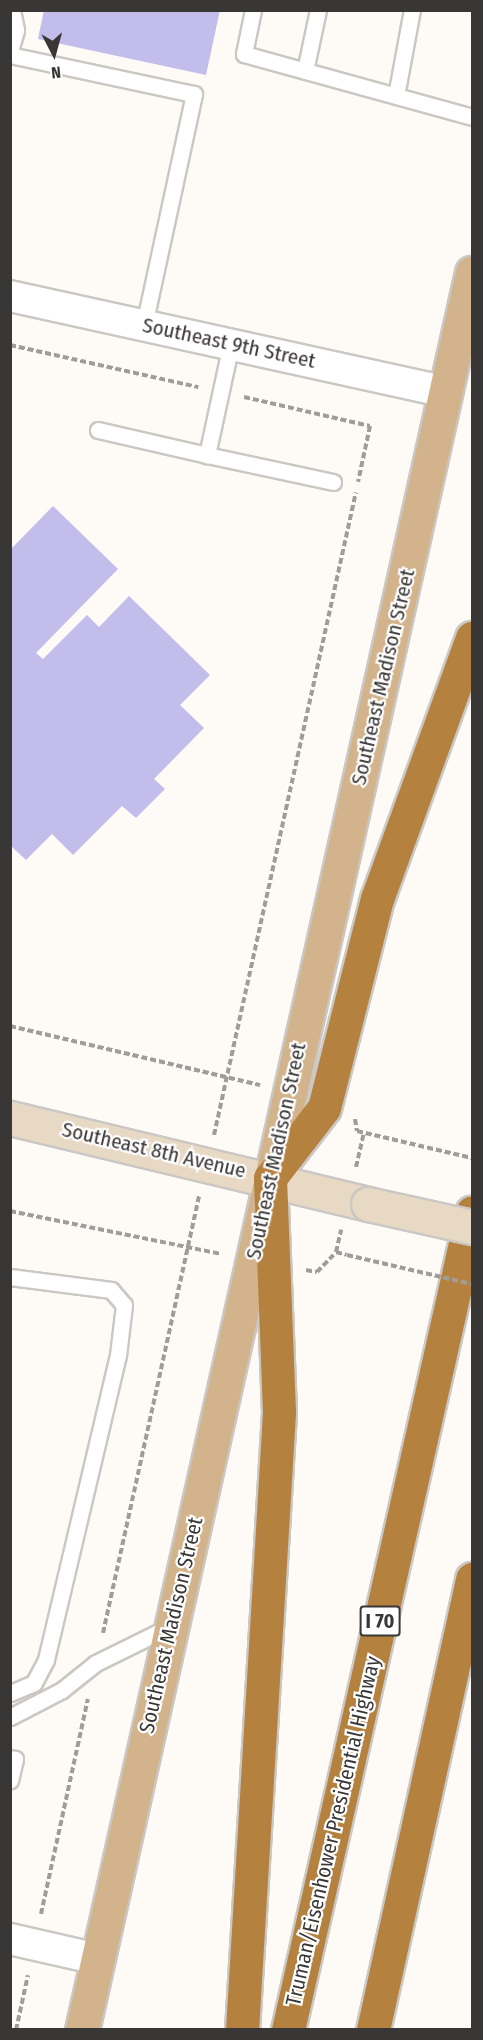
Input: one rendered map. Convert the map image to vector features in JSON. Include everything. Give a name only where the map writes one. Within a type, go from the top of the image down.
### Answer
[{"type":"highway","points":[[242,2030],[279,1412],[263,1262],[270,1178],[324,1108],[377,899],[472,638]]},
{"type":"highway","name":"Truman/Eisenhower Presidential Highway","points":[[288,2030],[472,1212]]},
{"type":"highway","points":[[373,2030],[472,1579]]},
{"type":"main road","name":"Southeast Madison Street","points":[[270,1178],[472,273]]},
{"type":"main road","name":"Southeast Madison Street","points":[[82,2030],[171,1626],[263,1262]]},
{"type":"street","name":"Southeast 9th Street","points":[[10,296],[446,392]]},
{"type":"street","name":"Southeast 8th Avenue","points":[[10,1118],[208,1161],[368,1204],[472,1227]]},
{"type":"street","points":[[23,1942],[97,1959]]},
{"type":"lane","points":[[12,10],[16,30],[10,53],[194,94],[144,325]]},
{"type":"lane","points":[[253,10],[244,54],[472,117]]},
{"type":"lane","points":[[305,71],[318,10]]},
{"type":"lane","points":[[396,96],[412,10]]},
{"type":"lane","points":[[207,454],[231,344]]},
{"type":"lane","points":[[98,430],[333,482]]},
{"type":"lane","points":[[10,1278],[111,1290],[124,1305],[118,1355],[46,1660],[34,1683],[10,1693]]},
{"type":"lane","points":[[10,1717],[62,1690],[96,1663],[171,1626]]},
{"type":"lane","points":[[10,1758],[15,1759],[10,1780]]},
{"type":"path","points":[[10,345],[370,426],[96,1663],[23,1942],[16,2030]]},
{"type":"path","points":[[10,1026],[228,1073]]},
{"type":"path","points":[[359,1120],[357,1131],[472,1158]]},
{"type":"path","points":[[10,1211],[317,1272],[336,1252],[472,1284]]},
{"type":"building","points":[[44,10],[220,10],[206,75],[38,39]]},
{"type":"building","points":[[53,506],[118,569],[36,653],[43,659],[87,615],[99,627],[129,596],[210,675],[180,705],[204,728],[154,779],[165,789],[136,818],[122,806],[73,855],[52,834],[26,860],[10,845],[10,550]]}]
